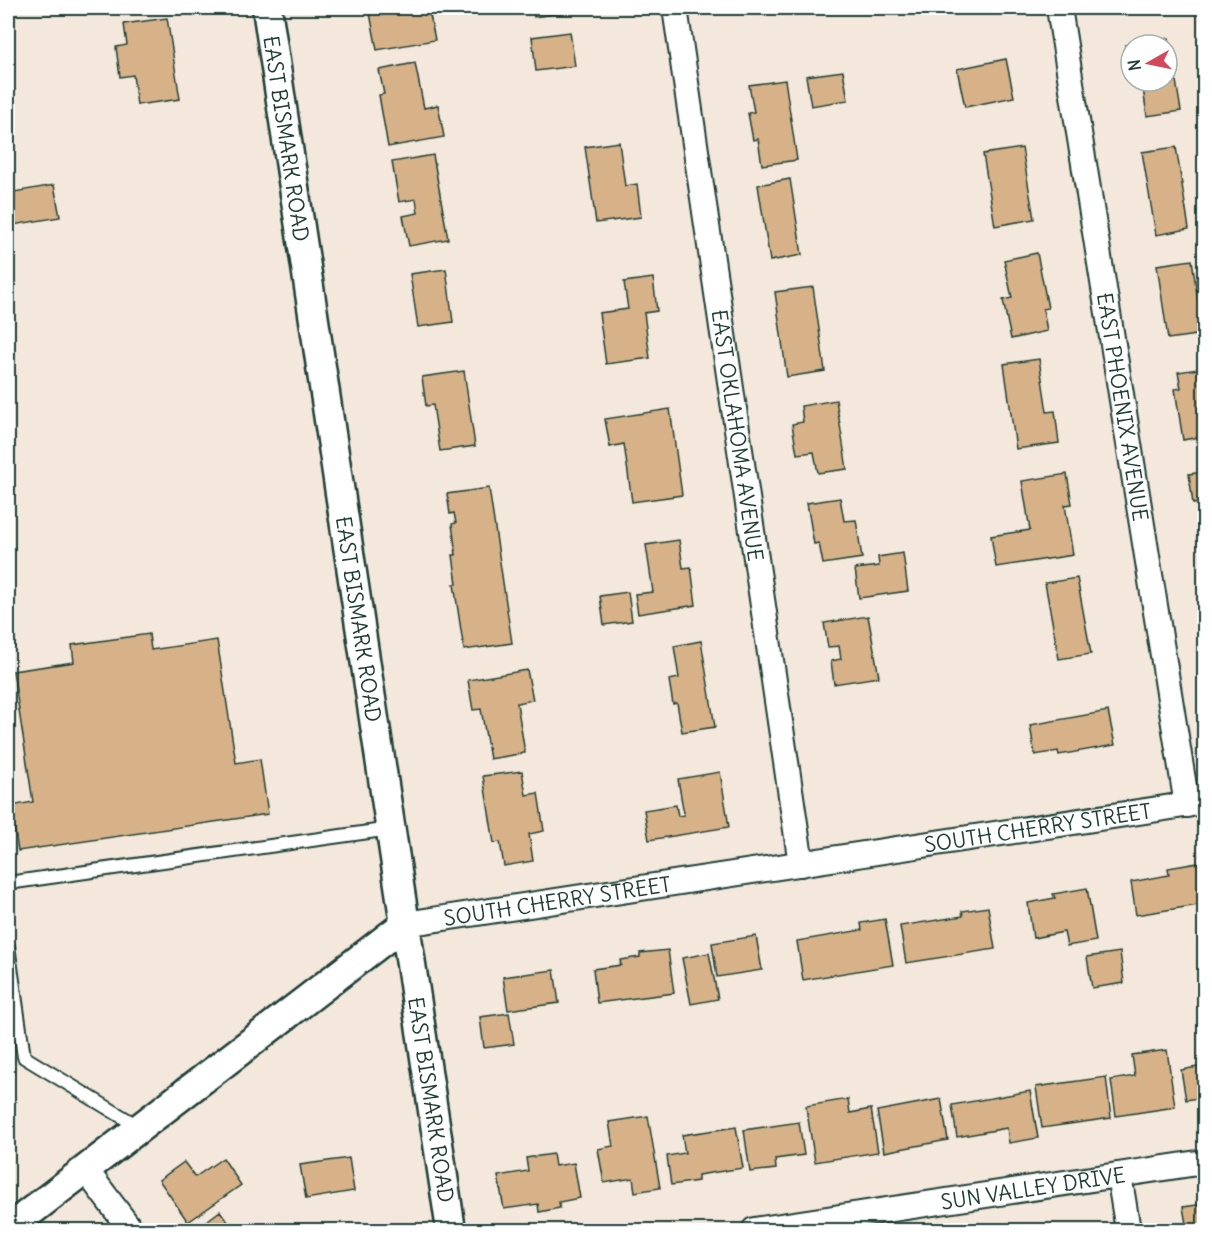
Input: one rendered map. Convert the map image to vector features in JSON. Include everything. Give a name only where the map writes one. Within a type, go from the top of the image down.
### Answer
[{"type":"street","name":"EAST BISMARK ROAD","points":[[267,8],[451,1230]]},
{"type":"street","name":"EAST OKLAHOMA AVENUE","points":[[675,8],[801,864]]},
{"type":"street","name":"EAST PHOENIX AVENUE","points":[[1059,8],[1196,803]]},
{"type":"street","name":"SOUTH CHERRY STREET","points":[[8,1229],[405,924],[1196,803]]},
{"type":"street","name":"SUN VALLEY DRIVE","points":[[754,1230],[784,1228],[1204,1162]]},
{"type":"street","points":[[85,1170],[132,1230]]},
{"type":"street","points":[[1119,1175],[1128,1230]]},
{"type":"lane","points":[[8,883],[390,829]]},
{"type":"lane","points":[[8,946],[24,1057],[140,1128]]},
{"type":"building","points":[[369,8],[404,8],[405,14],[429,10],[435,40],[377,50]]},
{"type":"building","points":[[533,8],[600,8],[534,17]]},
{"type":"building","points":[[167,18],[180,99],[137,105],[133,75],[120,77],[116,47],[127,45],[124,24]]},
{"type":"building","points":[[570,32],[575,66],[536,71],[532,37]]},
{"type":"building","points":[[1006,59],[1014,97],[965,107],[957,69]]},
{"type":"building","points":[[415,63],[424,108],[438,105],[444,137],[388,147],[379,95],[384,94],[379,70]]},
{"type":"building","points":[[843,71],[848,100],[811,106],[806,76]]},
{"type":"building","points":[[785,80],[797,160],[762,165],[758,139],[753,140],[748,113],[754,112],[749,85]]},
{"type":"building","points":[[1144,93],[1178,93],[1181,111],[1147,116]]},
{"type":"building","points":[[619,142],[625,186],[637,184],[641,217],[596,223],[585,147]]},
{"type":"building","points":[[1176,147],[1189,229],[1156,235],[1142,152]]},
{"type":"building","points":[[1022,148],[1034,219],[995,226],[983,154]]},
{"type":"building","points":[[433,155],[448,239],[409,246],[403,216],[418,213],[416,199],[399,202],[392,162]]},
{"type":"building","points":[[790,179],[802,255],[770,261],[758,185]]},
{"type":"building","points":[[54,185],[60,217],[13,225],[8,193]]},
{"type":"building","points":[[1037,253],[1048,308],[1043,309],[1047,331],[1011,339],[1003,300],[1012,298],[1004,260]]},
{"type":"building","points":[[1192,260],[1203,334],[1168,339],[1157,265]]},
{"type":"building","points":[[446,269],[453,322],[418,327],[410,274]]},
{"type":"building","points":[[653,278],[657,311],[644,313],[650,358],[606,364],[599,313],[628,309],[624,282]]},
{"type":"building","points":[[813,287],[825,371],[787,377],[775,292]]},
{"type":"building","points":[[1039,359],[1047,412],[1055,411],[1059,443],[1016,449],[1004,364]]},
{"type":"building","points":[[1204,368],[1204,436],[1183,440],[1175,389],[1181,388],[1178,372]]},
{"type":"building","points":[[464,371],[475,446],[440,451],[433,405],[426,406],[422,377]]},
{"type":"building","points":[[836,400],[847,469],[818,473],[814,452],[797,454],[792,424],[803,422],[801,406]]},
{"type":"building","points":[[670,409],[682,495],[632,502],[624,444],[610,447],[605,419]]},
{"type":"building","points":[[1204,472],[1204,516],[1203,502],[1193,504],[1189,474]]},
{"type":"building","points":[[1067,474],[1072,504],[1065,505],[1073,555],[996,567],[991,536],[1030,530],[1022,481]]},
{"type":"building","points":[[489,488],[512,643],[464,650],[454,584],[457,584],[452,524],[456,523],[454,513],[450,514],[447,494]]},
{"type":"building","points":[[840,498],[844,521],[856,520],[862,558],[823,564],[819,543],[814,544],[807,503]]},
{"type":"building","points":[[679,540],[683,568],[691,567],[696,605],[638,614],[635,594],[653,592],[646,545]]},
{"type":"building","points":[[903,553],[908,591],[859,598],[855,569],[879,566],[878,557]]},
{"type":"building","points":[[1077,578],[1091,654],[1059,659],[1045,583]]},
{"type":"building","points":[[628,592],[632,621],[604,625],[600,596]]},
{"type":"building","points":[[868,616],[879,677],[834,684],[831,661],[841,659],[839,646],[828,647],[824,623]]},
{"type":"building","points":[[149,634],[151,650],[217,640],[236,763],[260,759],[268,814],[18,851],[11,806],[33,802],[13,671],[74,662],[72,645]]},
{"type":"building","points":[[701,641],[715,727],[682,732],[677,703],[673,704],[669,680],[679,678],[674,646]]},
{"type":"building","points":[[527,670],[533,700],[517,703],[525,753],[490,759],[481,709],[473,710],[468,680]]},
{"type":"building","points":[[1108,711],[1115,745],[1059,755],[1058,751],[1035,755],[1030,725]]},
{"type":"building","points":[[522,771],[526,795],[538,793],[544,831],[529,834],[533,861],[504,866],[500,842],[494,843],[483,776]]},
{"type":"building","points":[[720,772],[729,827],[649,840],[644,810],[676,805],[678,816],[684,815],[678,779]]},
{"type":"building","points":[[1204,862],[1204,904],[1136,915],[1131,882],[1169,875],[1168,868]]},
{"type":"building","points":[[1087,888],[1096,941],[1067,946],[1064,932],[1033,938],[1028,903],[1055,898],[1053,894]]},
{"type":"building","points":[[988,907],[995,949],[906,963],[900,926],[963,916],[962,911]]},
{"type":"building","points":[[885,919],[893,965],[803,980],[797,941],[862,930],[861,923]]},
{"type":"building","points":[[756,936],[762,970],[717,977],[712,943]]},
{"type":"building","points":[[668,950],[674,993],[597,1003],[593,969],[621,965],[620,960],[640,957],[640,953]]},
{"type":"building","points":[[1120,952],[1124,983],[1092,988],[1087,957]]},
{"type":"building","points":[[709,953],[718,999],[691,1004],[682,958]]},
{"type":"building","points":[[554,970],[559,1003],[508,1010],[503,977]]},
{"type":"building","points":[[509,1013],[514,1044],[484,1048],[480,1017]]},
{"type":"building","points":[[1167,1050],[1175,1107],[1116,1116],[1111,1080],[1135,1076],[1132,1055]]},
{"type":"building","points":[[1203,1066],[1204,1097],[1186,1100],[1181,1070]]},
{"type":"building","points":[[1106,1077],[1111,1118],[1042,1128],[1036,1087]]},
{"type":"building","points":[[1030,1091],[1038,1138],[1009,1143],[1007,1128],[957,1137],[952,1105]]},
{"type":"building","points":[[848,1099],[850,1113],[871,1109],[878,1152],[815,1162],[806,1106]]},
{"type":"building","points":[[941,1099],[948,1140],[884,1152],[877,1111]]},
{"type":"building","points":[[648,1116],[660,1188],[635,1192],[633,1178],[604,1183],[598,1149],[613,1146],[609,1122]]},
{"type":"building","points":[[799,1122],[804,1155],[775,1159],[776,1169],[750,1172],[744,1130]]},
{"type":"building","points":[[736,1127],[743,1168],[698,1175],[698,1181],[671,1185],[667,1156],[685,1153],[682,1135]]},
{"type":"building","points":[[553,1154],[555,1166],[574,1163],[580,1198],[559,1202],[560,1208],[539,1212],[538,1204],[504,1209],[498,1176],[528,1171],[526,1158]]},
{"type":"building","points":[[223,1158],[241,1185],[188,1222],[159,1180],[184,1162],[195,1177]]},
{"type":"building","points":[[349,1158],[354,1191],[306,1199],[300,1165]]},
{"type":"building","points":[[1204,1204],[1204,1230],[1187,1230],[1183,1207]]},
{"type":"building","points":[[220,1211],[234,1230],[196,1229]]}]
